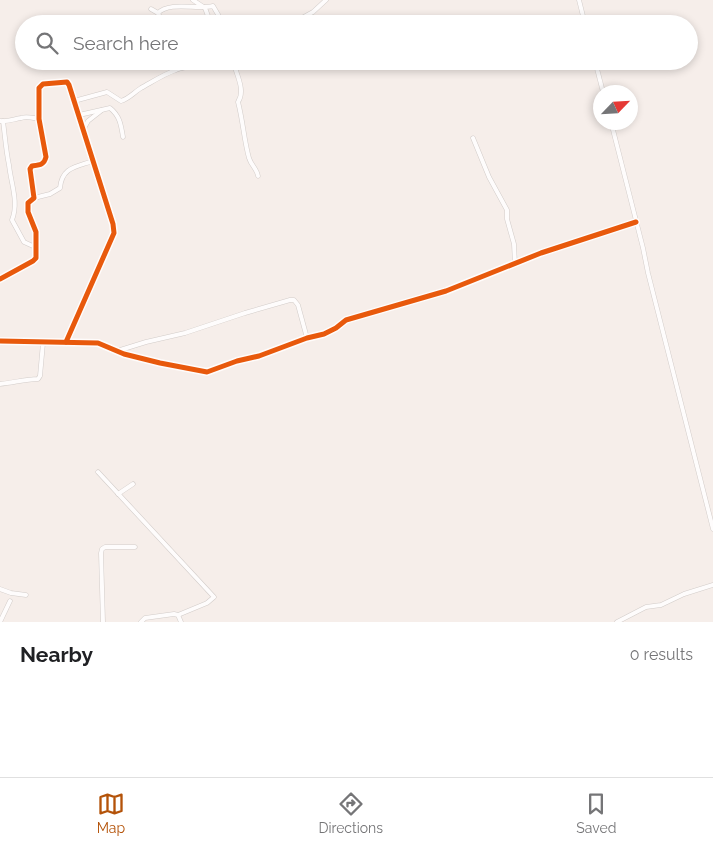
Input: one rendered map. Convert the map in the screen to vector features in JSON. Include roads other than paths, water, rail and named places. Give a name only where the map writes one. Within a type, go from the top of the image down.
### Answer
[{"type":"street","points":[[193,0],[205,8],[208,15]]},
{"type":"street","points":[[307,15],[326,0]]},
{"type":"street","points":[[579,0],[583,15]]},
{"type":"street","points":[[151,9],[158,13],[168,7],[205,8],[213,6],[218,15]]},
{"type":"street","points":[[74,101],[107,92],[121,101],[130,98],[139,89],[175,70]]},
{"type":"street","points":[[236,70],[242,96],[238,102],[242,127],[250,160],[258,176]]},
{"type":"street","points":[[598,70],[601,85]]},
{"type":"street","points":[[34,198],[30,169],[32,166],[42,165],[46,157],[39,119],[39,88],[43,84],[67,82],[113,224],[114,233],[66,342]]},
{"type":"street","points":[[78,115],[110,108],[117,114],[123,138]]},
{"type":"street","points":[[83,130],[88,121],[104,109]]},
{"type":"street","points":[[35,247],[24,242],[12,220],[15,212],[15,201],[2,121],[15,121],[20,118],[29,117],[39,119]]},
{"type":"street","points":[[613,130],[713,529]]},
{"type":"street","points":[[473,138],[489,177],[507,210],[507,219],[514,244],[515,264]]},
{"type":"street","points":[[0,279],[36,258],[36,232],[28,212],[28,203],[34,198],[50,194],[60,188],[61,180],[68,170],[93,161]]},
{"type":"street","points":[[0,341],[98,343],[117,351],[160,363],[207,372],[330,332],[346,320],[446,291],[570,243],[636,222]]},
{"type":"street","points":[[117,351],[185,333],[290,300],[298,305],[307,338]]},
{"type":"street","points":[[0,384],[38,379],[40,376],[43,343]]},
{"type":"street","points":[[98,472],[214,597],[207,603],[178,615],[145,618],[141,622]]},
{"type":"street","points":[[118,494],[133,484]]},
{"type":"street","points":[[103,622],[102,549],[105,547],[135,547]]},
{"type":"street","points":[[617,622],[648,606],[661,604],[713,585]]},
{"type":"street","points":[[0,589],[26,595]]},
{"type":"street","points":[[0,622],[10,601]]},
{"type":"street","points":[[178,615],[181,622]]}]
